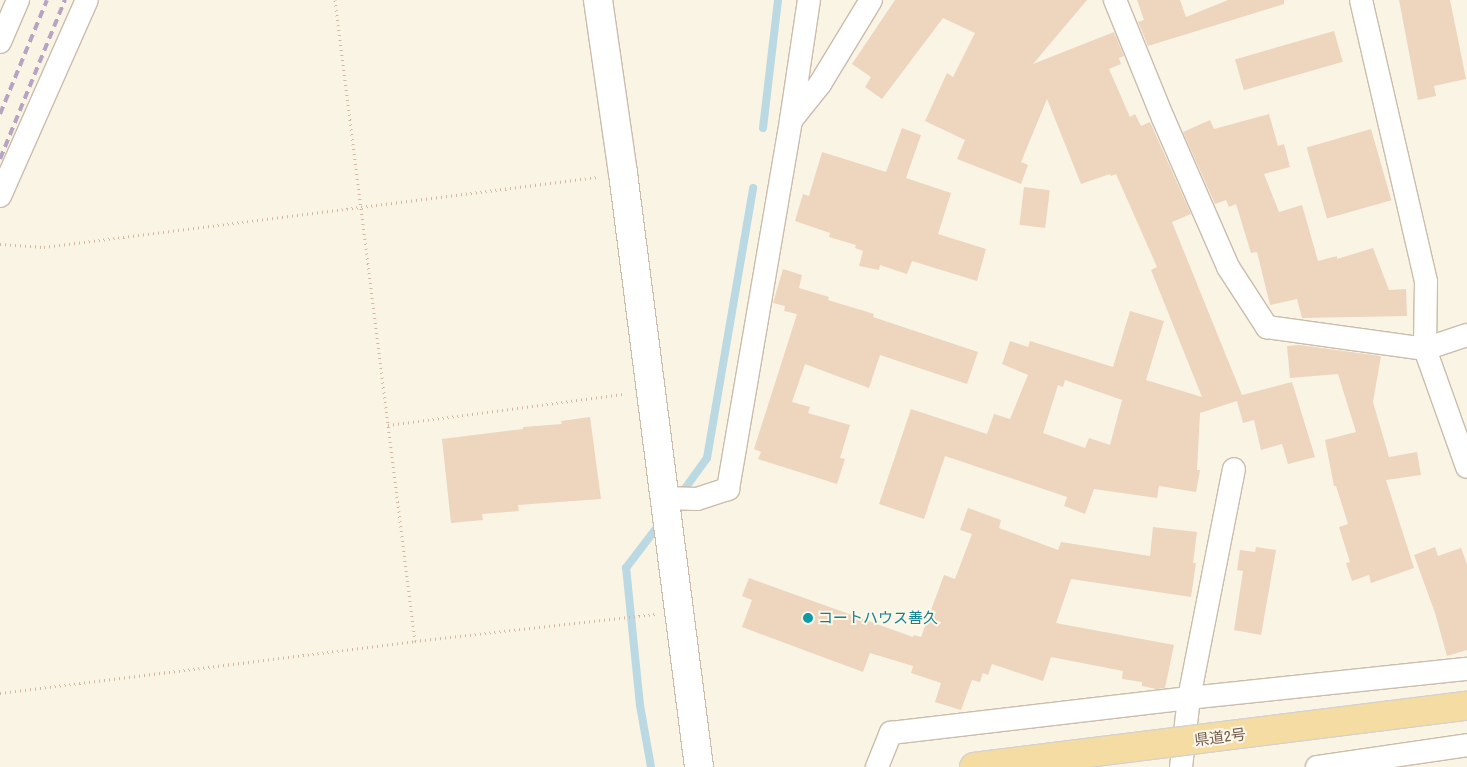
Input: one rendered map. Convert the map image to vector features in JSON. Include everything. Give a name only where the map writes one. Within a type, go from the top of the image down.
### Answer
[{"type":"main road","name":"県道2号","points":[[974,767],[1467,706]]},
{"type":"street","points":[[0,42],[18,0]]},
{"type":"street","points":[[0,196],[87,0]]},
{"type":"street","points":[[598,0],[623,174],[699,767]]},
{"type":"street","points":[[665,498],[696,499],[728,489],[791,120],[809,0]]},
{"type":"street","points":[[791,120],[820,84],[871,0]]},
{"type":"street","points":[[1115,0],[1163,118],[1228,267],[1267,327],[1425,349],[1467,335]]},
{"type":"street","points":[[1361,0],[1426,282],[1425,349],[1467,467]]},
{"type":"street","points":[[1181,767],[1189,698],[1234,469]]},
{"type":"street","points":[[877,767],[891,733],[1189,698],[1467,669]]},
{"type":"street","points":[[1317,767],[1467,745]]},
{"type":"path","points":[[335,0],[415,641]]},
{"type":"path","points":[[0,244],[44,247],[623,174]]},
{"type":"path","points":[[388,424],[651,391]]},
{"type":"path","points":[[0,693],[415,641],[679,612]]},
{"type":"building","points":[[895,0],[1087,0],[1033,64],[1114,32],[1124,56],[1119,58],[1121,64],[1109,69],[1130,117],[1135,114],[1141,126],[1150,122],[1191,214],[1172,222],[1242,395],[1292,382],[1315,457],[1288,464],[1282,444],[1261,450],[1254,420],[1243,423],[1237,401],[1200,413],[1197,470],[1200,470],[1196,492],[1159,486],[1157,498],[1094,489],[1085,514],[1064,506],[1067,497],[945,456],[924,519],[879,504],[911,409],[987,434],[994,414],[1010,419],[1028,375],[1002,364],[1010,341],[1028,347],[1030,341],[1113,367],[1130,311],[1164,321],[1146,380],[1202,397],[1151,270],[1157,267],[1116,174],[1111,176],[1110,174],[1081,184],[1047,99],[1021,162],[1028,165],[1021,184],[957,159],[965,140],[925,121],[947,73],[953,77],[975,33],[943,18],[882,99],[865,87],[871,77],[852,64]],"holes":[[[1065,380],[1122,400],[1110,445],[1089,438],[1085,448],[1043,433],[1058,385],[1063,387]]]},
{"type":"building","points":[[1137,0],[1180,0],[1186,17],[1228,0],[1284,0],[1284,4],[1148,46],[1138,22],[1144,20]]},
{"type":"building","points":[[1399,0],[1450,0],[1466,79],[1434,86],[1436,96],[1418,100]]},
{"type":"building","points":[[1334,31],[1343,62],[1244,90],[1235,59]]},
{"type":"building","points":[[1269,114],[1278,146],[1284,144],[1290,167],[1264,174],[1279,212],[1302,205],[1318,261],[1337,256],[1337,259],[1373,248],[1389,290],[1406,289],[1407,316],[1302,318],[1297,299],[1270,305],[1257,252],[1251,253],[1236,204],[1229,207],[1226,200],[1215,204],[1183,132],[1210,120],[1214,129]]},
{"type":"building","points":[[902,128],[921,135],[906,178],[951,193],[938,234],[986,249],[977,281],[912,261],[907,274],[880,265],[879,270],[859,266],[863,251],[855,248],[856,245],[829,237],[830,233],[795,221],[803,194],[809,196],[822,152],[886,172]]},
{"type":"building","points":[[1371,129],[1391,200],[1327,219],[1307,147]]},
{"type":"building","points":[[1024,187],[1050,190],[1045,228],[1019,225]]},
{"type":"building","points":[[783,269],[802,275],[799,288],[829,297],[828,300],[874,314],[873,317],[978,352],[967,384],[880,355],[869,388],[805,364],[792,402],[810,407],[808,413],[850,425],[840,458],[845,459],[837,484],[758,459],[761,452],[754,449],[797,314],[784,311],[785,306],[773,303]]},
{"type":"building","points":[[1299,345],[1381,356],[1373,402],[1389,457],[1417,452],[1421,475],[1386,480],[1414,568],[1371,583],[1369,575],[1352,581],[1346,563],[1350,562],[1339,527],[1348,524],[1336,486],[1334,486],[1325,440],[1356,432],[1338,374],[1290,378],[1287,346]]},
{"type":"building","points":[[590,417],[601,499],[518,505],[519,511],[482,514],[483,520],[451,523],[442,439],[523,429],[523,427],[562,424],[561,421]]},
{"type":"building","points":[[968,508],[1001,520],[999,528],[1058,550],[1061,542],[1150,556],[1153,527],[1197,532],[1193,563],[1196,563],[1191,597],[1071,579],[1056,623],[1174,645],[1165,688],[1156,689],[1142,686],[1142,682],[1122,679],[1123,671],[1051,657],[1043,681],[992,664],[988,675],[983,673],[980,682],[972,680],[961,710],[935,702],[941,683],[911,673],[913,666],[870,653],[863,672],[742,627],[752,600],[742,596],[749,578],[913,637],[914,635],[921,637],[944,575],[955,579],[972,534],[960,530]]},
{"type":"building","points":[[1256,547],[1276,550],[1261,635],[1234,630],[1243,571],[1237,570],[1240,550],[1255,552]]},
{"type":"building","points":[[1435,547],[1438,556],[1461,548],[1467,564],[1467,650],[1447,656],[1435,613],[1414,555]]},
{"type":"waterway","points":[[763,128],[778,0]]},
{"type":"waterway","points":[[681,494],[707,458],[753,188]]},
{"type":"waterway","points":[[651,767],[640,705],[626,568],[661,522]]},
{"type":"railway","points":[[0,114],[47,0]]},
{"type":"railway","points":[[0,159],[65,0]]},
{"type":"place","name":"コートハウス善久","points":[[808,618]]}]
